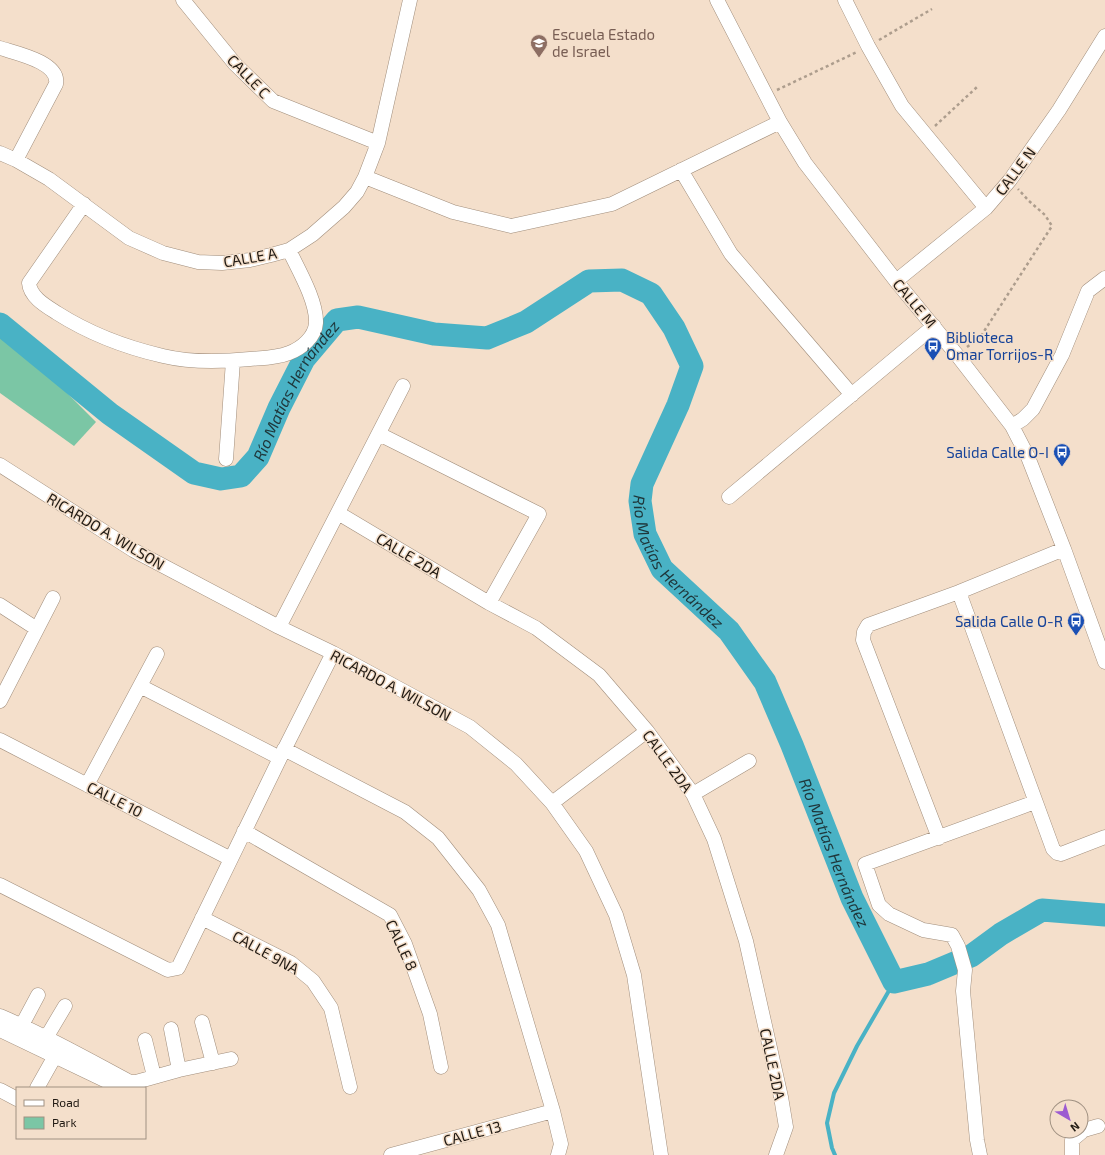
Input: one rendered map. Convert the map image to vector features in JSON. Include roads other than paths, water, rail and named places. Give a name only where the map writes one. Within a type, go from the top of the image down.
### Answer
[{"type":"street","name":"CALLE C","points":[[183,0],[235,64],[273,101],[378,143]]},
{"type":"street","name":"CALLE M","points":[[717,0],[780,122],[806,163],[896,281],[934,326],[1012,426],[1028,457],[1064,549],[1105,662]]},
{"type":"street","points":[[845,0],[868,46],[902,106],[986,208]]},
{"type":"street","name":"CALLE A","points":[[0,153],[16,160],[49,179],[129,238],[163,253],[198,262],[222,263],[250,260],[289,250],[312,235],[344,207],[357,192],[366,177],[378,143],[406,1]]},
{"type":"street","name":"CALLE N","points":[[896,281],[986,208],[1010,180],[1059,110],[1105,36]]},
{"type":"street","points":[[0,48],[41,62],[52,70],[57,80],[16,160]]},
{"type":"street","points":[[366,177],[453,212],[511,226],[612,204],[780,122]]},
{"type":"street","points":[[681,170],[731,254],[852,395]]},
{"type":"street","points":[[84,204],[40,265],[29,283],[29,289],[53,310],[100,337],[164,356],[198,361],[221,362],[274,358],[303,346],[314,330],[316,323],[315,316],[310,294],[289,250]]},
{"type":"street","points":[[1012,426],[1023,419],[1033,409],[1062,355],[1088,291],[1105,278]]},
{"type":"street","points":[[729,498],[934,326]]},
{"type":"street","points":[[226,459],[233,361]]},
{"type":"street","points":[[279,627],[403,386]]},
{"type":"street","points":[[379,434],[539,514],[489,603]]},
{"type":"street","name":"RICARDO A. WILSON","points":[[0,465],[133,550],[279,627],[333,653],[470,728],[516,764],[552,803],[586,851],[616,915],[634,975],[661,1155]]},
{"type":"street","name":"CALLE 2DA","points":[[338,513],[489,603],[536,628],[599,675],[647,731],[693,794],[714,839],[746,941],[781,1097],[786,1127],[776,1155]]},
{"type":"street","points":[[939,838],[863,640],[864,632],[868,624],[958,592],[1064,549]]},
{"type":"street","points":[[958,592],[1053,849],[1057,853],[1061,854],[1105,837]]},
{"type":"street","points":[[0,701],[53,598]]},
{"type":"street","points":[[0,605],[37,629]]},
{"type":"street","points":[[0,885],[168,970],[178,968],[230,859],[333,653]]},
{"type":"street","points":[[87,785],[157,654]]},
{"type":"street","points":[[140,686],[405,812],[438,838],[479,890],[498,925],[562,1144],[558,1155]]},
{"type":"street","points":[[552,803],[647,731]]},
{"type":"street","name":"CALLE 10","points":[[0,740],[230,859]]},
{"type":"street","points":[[693,794],[749,761]]},
{"type":"street","points":[[980,1155],[977,1140],[963,991],[965,970],[958,946],[952,935],[923,930],[890,914],[878,905],[865,864],[1035,802]]},
{"type":"street","name":"CALLE 8","points":[[244,831],[390,915],[405,944],[430,1014],[441,1067]]},
{"type":"street","name":"CALLE 9NA","points":[[202,918],[291,963],[313,981],[331,1008],[350,1087]]},
{"type":"street","points":[[22,1026],[38,994]]},
{"type":"street","points":[[46,1038],[65,1006]]},
{"type":"street","points":[[0,1016],[46,1038],[126,1086]]},
{"type":"street","points":[[202,1022],[213,1063]]},
{"type":"street","points":[[171,1029],[179,1070]]},
{"type":"street","points":[[0,1030],[55,1056],[126,1086],[154,1076],[232,1059]]},
{"type":"street","points":[[145,1040],[154,1076]]},
{"type":"street","points":[[38,1087],[55,1056]]},
{"type":"street","points":[[0,1090],[16,1099]]},
{"type":"street","name":"CALLE 13","points":[[391,1155],[553,1111]]},
{"type":"street","points":[[1072,1155],[1072,1140],[1084,1130],[1098,1126]]},
{"type":"waterway","name":"Río Matías Hernández","points":[[0,324],[110,414],[194,473],[221,479],[241,476],[258,457],[279,408],[304,359],[337,320],[358,317],[434,334],[487,338],[526,322],[589,281],[622,280],[651,294],[674,328],[692,366],[678,405],[642,484],[640,501],[645,534],[662,569],[729,631],[765,682],[792,745],[852,898],[894,982],[928,974],[971,956],[1001,934],[1042,910],[1105,915]]},
{"type":"waterway","points":[[835,1155],[832,1148],[827,1123],[834,1093],[857,1046],[894,982]]},
{"type":"place","name":"Escuela Estado de Israel","points":[[539,58]]},
{"type":"place","name":"Biblioteca Omar Torrijos-R","points":[[933,361]]},
{"type":"place","name":"Salida Calle O-I","points":[[1062,467]]},
{"type":"place","name":"Salida Calle O-R","points":[[1076,636]]}]
